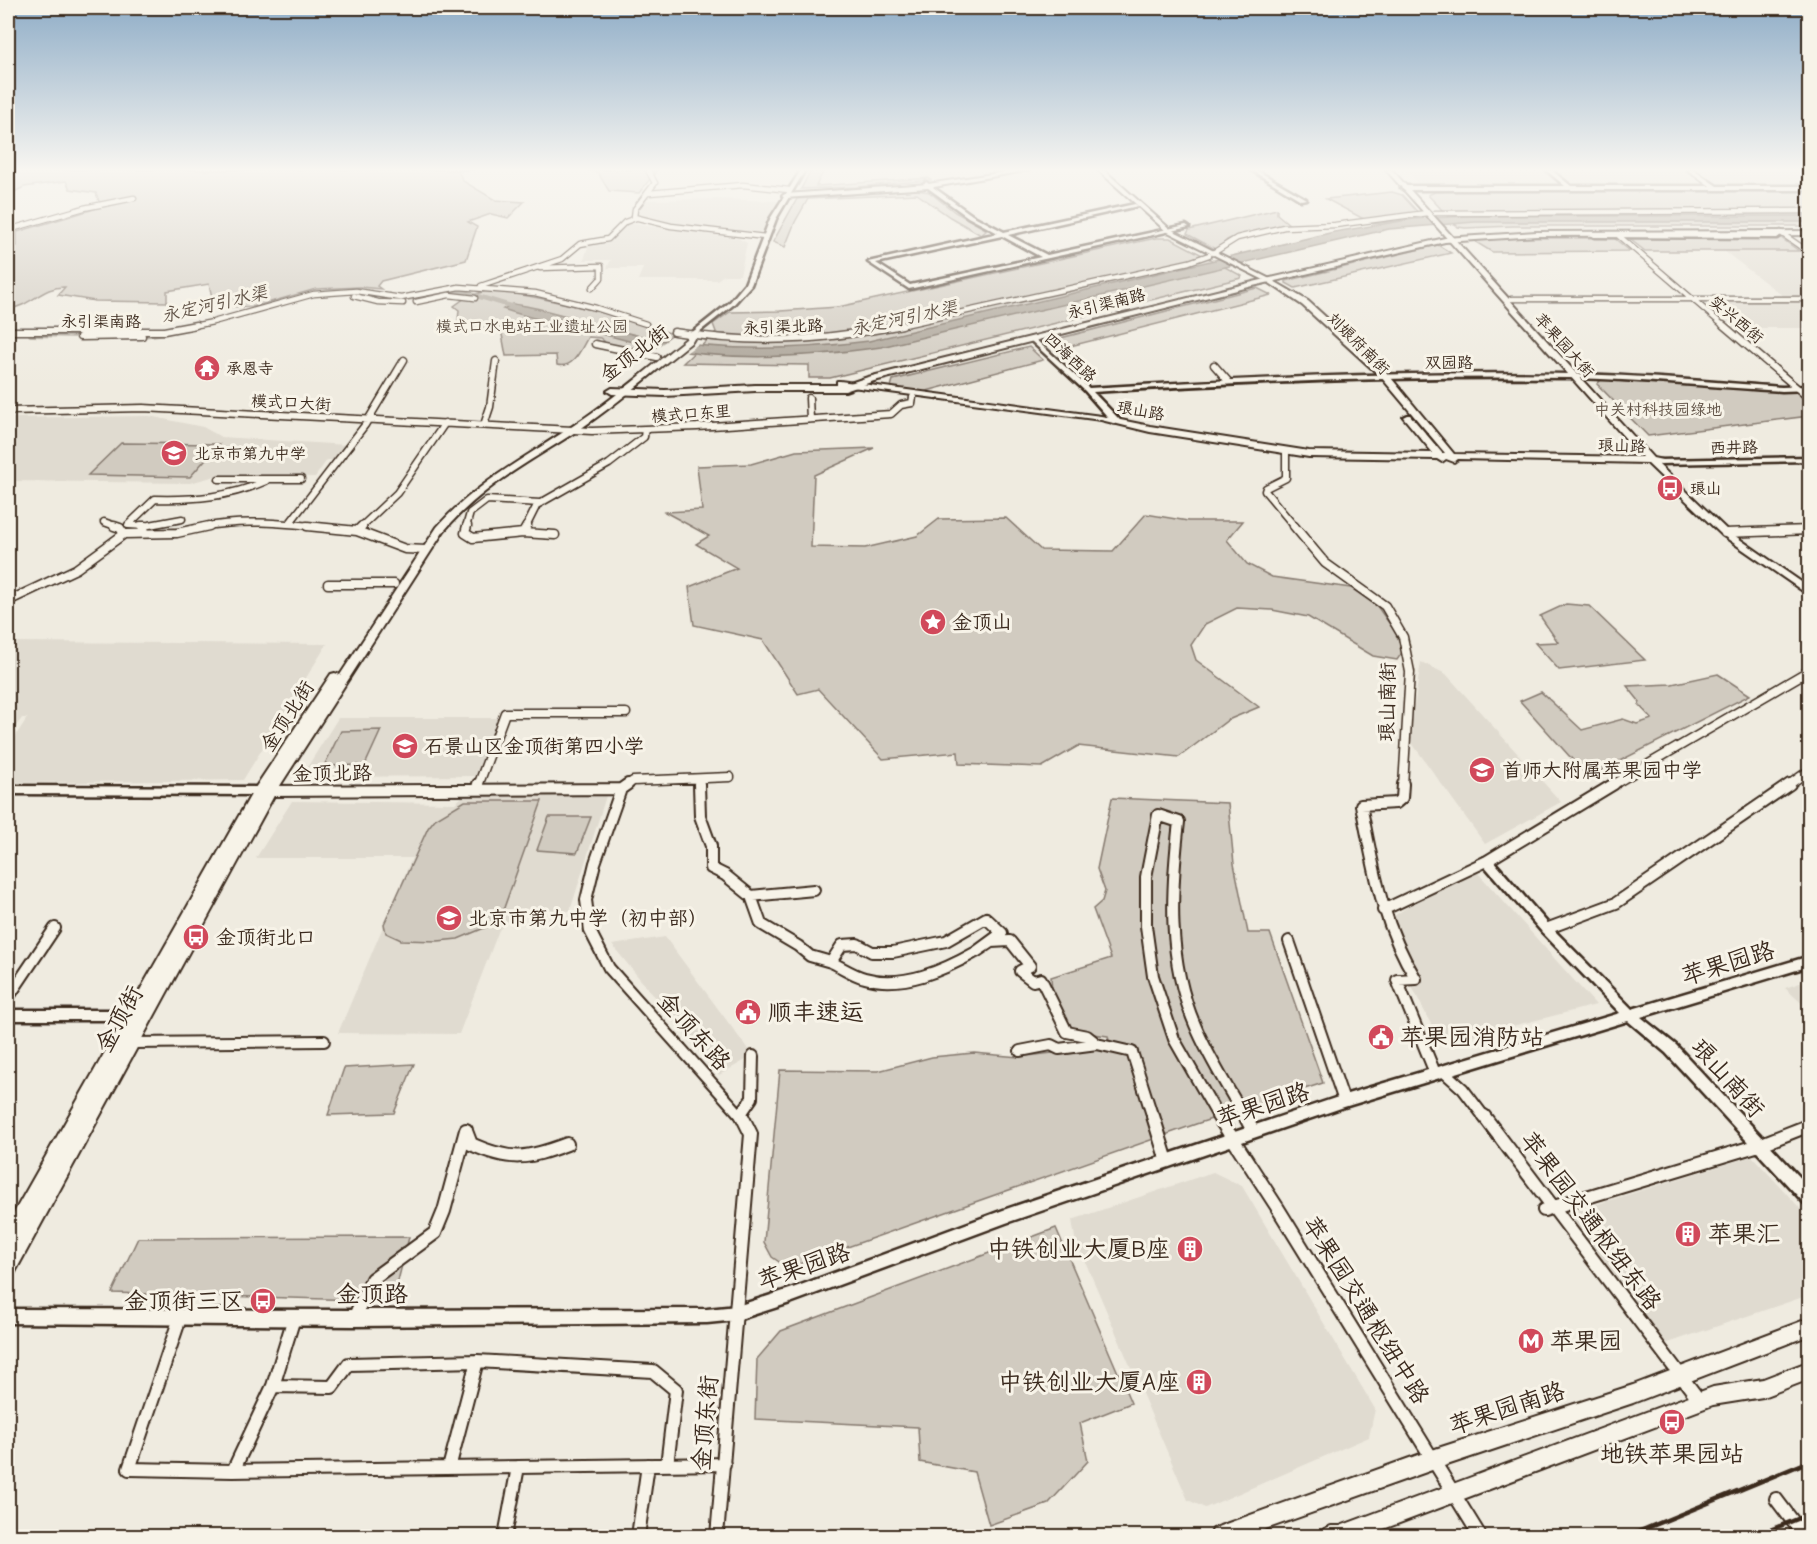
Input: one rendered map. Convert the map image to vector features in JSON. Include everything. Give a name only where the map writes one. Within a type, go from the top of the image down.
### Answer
[{"type":"main road","name":"刘娘府南街","points":[[1188,242],[1305,303],[1384,375],[1447,458]]},
{"type":"main road","name":"永引渠南路","points":[[846,385],[1422,242]]},
{"type":"main road","name":"苹果园大街","points":[[1457,242],[1654,463],[1728,533],[1809,593]]},
{"type":"main road","name":"苹果园大街","points":[[1458,242],[1511,299],[1576,376]]},
{"type":"main road","name":"刘娘府南街","points":[[1264,280],[1300,306],[1374,376],[1447,458]]},
{"type":"main road","name":"永引渠南路","points":[[622,387],[846,385],[1264,280]]},
{"type":"main road","name":"金顶北街","points":[[264,791],[422,550],[436,522],[474,486],[569,429],[686,339]]},
{"type":"main road","name":"金顶北街","points":[[622,387],[663,355]]},
{"type":"main road","name":"琅山路","points":[[846,385],[1104,422],[1172,438],[1363,461],[1447,458],[1654,463]]},
{"type":"main road","name":"琅山路","points":[[846,385],[1116,421],[1286,453]]},
{"type":"main road","name":"苹果园大街","points":[[1728,533],[1809,587]]},
{"type":"main road","name":"金顶北街","points":[[264,791],[394,584],[422,550]]},
{"type":"main road","name":"金顶街","points":[[8,1238],[264,791]]},
{"type":"main road","name":"金顶街","points":[[8,1268],[132,1042],[264,791]]},
{"type":"main road","name":"苹果园南路","points":[[1220,1536],[1432,1460],[1680,1377],[1809,1326]]},
{"type":"main road","points":[[1331,1536],[1340,1536],[1713,1396],[1763,1388],[1809,1370]]},
{"type":"street","points":[[478,288],[566,257],[580,244],[591,242]]},
{"type":"street","points":[[686,339],[741,295],[753,276],[763,242]]},
{"type":"street","points":[[966,242],[871,262],[909,287],[1112,242]]},
{"type":"street","points":[[1019,242],[1044,256]]},
{"type":"street","name":"永引渠北路","points":[[674,332],[686,339],[774,343],[862,334],[1190,262],[1214,255],[1232,242]]},
{"type":"street","name":"实兴西街","points":[[1625,242],[1809,399]]},
{"type":"street","points":[[1793,242],[1809,253]]},
{"type":"street","points":[[531,269],[602,266],[603,272],[600,280],[592,288]]},
{"type":"street","points":[[8,333],[164,331],[213,322],[314,294],[356,291],[401,298],[452,288],[535,293],[596,308],[646,324]]},
{"type":"street","name":"永引渠南路","points":[[8,333],[118,338],[152,336],[190,330],[312,297],[332,295],[387,303],[417,302],[449,295],[475,298]]},
{"type":"street","points":[[1511,299],[1809,298]]},
{"type":"street","name":"四海西路","points":[[1032,339],[1087,390],[1116,421]]},
{"type":"street","points":[[594,344],[663,355]]},
{"type":"street","points":[[289,524],[355,441],[386,395],[404,360]]},
{"type":"street","points":[[484,425],[490,407],[496,361]]},
{"type":"street","points":[[1214,365],[1228,381]]},
{"type":"street","name":"双园路","points":[[1087,390],[1228,381],[1384,375],[1576,376],[1809,388]]},
{"type":"street","name":"模式口东里","points":[[569,429],[645,429],[891,414],[901,405],[912,403],[913,396]]},
{"type":"street","points":[[809,398],[810,419]]},
{"type":"street","name":"模式口大街","points":[[8,411],[143,408],[569,429]]},
{"type":"street","points":[[357,531],[397,493],[445,423]]},
{"type":"street","points":[[523,533],[537,505],[609,464],[644,437],[645,429]]},
{"type":"street","name":"琅山南街","points":[[1286,453],[1286,478],[1266,488],[1265,491],[1325,563],[1385,606],[1403,637],[1407,650],[1410,672],[1402,798],[1396,803],[1361,805],[1383,910],[1400,953],[1416,979],[1397,980],[1439,1072]]},
{"type":"street","name":"西井路","points":[[1654,463],[1809,459]]},
{"type":"street","points":[[219,479],[266,481],[301,479]]},
{"type":"street","points":[[182,519],[144,526],[128,525],[155,499],[199,500],[266,481]]},
{"type":"street","points":[[540,503],[487,500],[470,513],[465,533],[473,538],[523,533],[555,535]]},
{"type":"street","points":[[163,534],[174,520]]},
{"type":"street","points":[[104,522],[120,528],[124,534]]},
{"type":"street","points":[[8,601],[76,569],[124,534],[177,533],[217,524],[289,524],[357,531],[405,549],[422,550]]},
{"type":"street","points":[[1728,533],[1809,530]]},
{"type":"street","points":[[328,584],[394,584]]},
{"type":"street","points":[[1383,910],[1487,861],[1675,747],[1809,670]]},
{"type":"street","points":[[477,788],[505,713],[626,713]]},
{"type":"street","points":[[1546,929],[1616,903],[1809,770]]},
{"type":"street","name":"金顶北路","points":[[8,790],[621,789],[633,781],[730,777]]},
{"type":"street","points":[[699,779],[700,816],[711,846],[711,868],[725,875],[751,896],[761,924],[798,946],[810,956],[831,962],[867,979],[897,981],[952,966],[991,942],[1010,941],[1030,966],[1020,971],[1033,981],[1041,979],[1067,1032],[1087,1036],[1097,1044]]},
{"type":"street","name":"金顶东路","points":[[621,789],[595,863],[586,900],[590,931],[609,968],[741,1114],[751,1134],[737,1313]]},
{"type":"street","name":"苹果园交通枢纽中路","points":[[1253,1131],[1196,1027],[1181,986],[1172,939],[1173,870],[1179,822],[1158,815],[1146,877],[1146,926],[1153,976],[1174,1039],[1231,1139],[1277,1207],[1480,1536]]},
{"type":"street","name":"琅山南街","points":[[1487,861],[1546,929],[1631,1016],[1671,1049],[1809,1199]]},
{"type":"street","points":[[751,896],[814,890]]},
{"type":"street","points":[[831,962],[842,945],[857,944],[872,952],[893,952],[946,941],[986,918],[1002,933],[976,952]]},
{"type":"street","points":[[8,998],[55,928]]},
{"type":"street","points":[[1289,941],[1344,1101]]},
{"type":"street","name":"苹果园路","points":[[737,1313],[1344,1101],[1809,961]]},
{"type":"street","points":[[8,1015],[134,1015]]},
{"type":"street","points":[[132,1042],[324,1041]]},
{"type":"street","points":[[1020,1051],[1051,1045],[1059,1048],[1097,1044],[1132,1052],[1167,1161]]},
{"type":"street","points":[[741,1114],[752,1098],[753,1056]]},
{"type":"street","name":"苹果园交通枢纽东路","points":[[1439,1072],[1463,1089],[1548,1208],[1700,1401]]},
{"type":"street","points":[[1548,1208],[1759,1145],[1809,1125]]},
{"type":"street","points":[[354,1318],[372,1279],[435,1233],[444,1211],[466,1130],[471,1144],[492,1154],[514,1160],[567,1144]]},
{"type":"street","name":"金顶路","points":[[8,1316],[354,1318],[707,1316],[737,1313]]},
{"type":"street","name":"金顶东街","points":[[717,1536],[737,1313]]},
{"type":"street","points":[[180,1318],[129,1469],[233,1471],[724,1464]]},
{"type":"street","points":[[233,1471],[273,1386],[294,1318]]},
{"type":"street","points":[[273,1386],[332,1387],[350,1364],[477,1361],[653,1371],[676,1390],[667,1465]]},
{"type":"street","points":[[449,1468],[477,1361]]},
{"type":"street","points":[[638,1536],[648,1465]]},
{"type":"street","points":[[505,1536],[518,1467]]},
{"type":"street","points":[[1776,1499],[1804,1536]]},
{"type":"shaded area","points":[[1291,242],[1333,242],[881,347],[823,354],[765,357],[678,351],[643,345],[503,309],[513,304],[526,306],[642,337],[685,344],[738,348],[790,348],[869,341]]},
{"type":"shaded area","points":[[589,243],[747,243],[740,275],[724,275],[717,280],[638,280],[643,268],[607,268],[611,260],[584,260]]},
{"type":"shaded area","points":[[1724,251],[1799,251],[1809,258],[1809,296],[1783,296]]},
{"type":"shaded area","points":[[1809,301],[1809,328],[1736,328],[1707,303]]},
{"type":"shaded area","name":"北京市第九中学","points":[[149,416],[203,427],[221,437],[347,445],[333,460],[327,460],[315,477],[219,475],[190,483],[8,481],[8,418]]},
{"type":"shaded area","points":[[8,642],[327,644],[243,780],[8,783],[8,748],[27,718],[22,718],[8,737]]},
{"type":"shaded area","name":"首师大附属苹果园中学","points":[[1421,662],[1446,674],[1561,802],[1485,844],[1409,739]]},
{"type":"shaded area","name":"石景山区金顶街第四小学","points":[[338,718],[499,718],[479,776],[307,777],[303,774]]},
{"type":"shaded area","name":"北京市第九中学（初中部）","points":[[606,796],[570,911],[520,909],[499,930],[459,1034],[338,1033],[412,858],[256,858],[292,801],[455,803],[462,797]]},
{"type":"shaded area","points":[[1470,864],[1596,1005],[1441,1044],[1381,925]]},
{"type":"shaded area","points":[[665,937],[753,1056],[719,1075],[612,945]]},
{"type":"shaded area","points":[[1810,980],[1809,1010],[1785,988]]},
{"type":"shaded area","name":"苹果汇","points":[[1752,1156],[1809,1218],[1809,1295],[1662,1345],[1562,1215]]},
{"type":"shaded area","points":[[1213,1172],[1242,1186],[1375,1409],[1369,1437],[1205,1508],[1188,1500],[1075,1238],[1072,1220]]},
{"type":"green space","points":[[17,242],[472,242],[466,260],[381,281],[377,286],[381,289],[360,287],[316,289],[253,307],[214,306],[209,284],[167,291],[167,302],[95,301],[58,295],[65,287],[50,290],[23,305],[8,309],[8,248],[17,246]]},
{"type":"green space","points":[[773,242],[787,242],[785,247]]},
{"type":"green space","points":[[1137,242],[1178,242],[1242,276],[830,378],[809,378],[809,365],[683,363],[716,332],[713,324],[730,312],[838,307]]},
{"type":"green space","points":[[1202,242],[1225,242],[1217,250]]},
{"type":"green space","points":[[1476,242],[1619,242],[1630,251],[1492,252]]},
{"type":"green space","points":[[1634,242],[1787,242],[1799,251],[1645,251]]},
{"type":"green space","points":[[1438,245],[1451,253],[1295,288],[1286,283],[1286,281]]},
{"type":"green space","points":[[1257,288],[1271,295],[1055,350],[1048,344],[1049,341]]},
{"type":"green space","name":"模式口水电站工业遗址公园","points":[[490,290],[583,308],[673,334],[646,353],[603,344],[604,341],[600,338],[588,337],[576,357],[563,365],[557,365],[556,355],[506,356],[501,329],[457,332],[459,310],[454,306],[468,296]]},
{"type":"green space","points":[[1029,347],[1043,360],[923,392],[891,387],[893,380]]},
{"type":"green space","name":"中关村科技园绿地","points":[[1601,380],[1793,392],[1809,390],[1809,416],[1648,436],[1597,384]]},
{"type":"green space","points":[[121,443],[219,444],[190,477],[88,475]]},
{"type":"green space","points":[[874,448],[814,475],[811,547],[865,548],[917,536],[939,519],[1006,518],[1041,550],[1113,551],[1146,514],[1188,521],[1243,521],[1227,540],[1247,564],[1272,577],[1351,588],[1377,606],[1406,647],[1397,660],[1373,656],[1308,617],[1272,610],[1237,608],[1205,624],[1191,645],[1196,660],[1259,707],[1228,720],[1179,757],[1078,746],[1042,767],[959,764],[958,752],[883,759],[818,689],[798,694],[763,640],[694,625],[689,587],[737,568],[696,544],[709,536],[665,512],[702,510],[697,466],[751,464],[796,451]]},
{"type":"green space","points":[[1566,604],[1589,606],[1645,660],[1559,670],[1535,643],[1558,642],[1540,616]]},
{"type":"green space","points":[[1718,674],[1750,695],[1588,777],[1520,701],[1541,692],[1582,730],[1623,719],[1637,724],[1652,719],[1639,705],[1640,702],[1627,686],[1672,684]]},
{"type":"green space","points":[[381,730],[365,765],[324,766],[341,731]]},
{"type":"green space","points":[[1112,798],[1228,803],[1234,864],[1248,933],[1270,933],[1323,1083],[1196,1124],[788,1268],[772,1257],[764,1242],[780,1070],[878,1071],[932,1057],[974,1053],[1019,1057],[1110,1046],[1108,1036],[1078,1030],[1059,1017],[1053,1003],[1051,977],[1111,958],[1093,909],[1102,901],[1105,891],[1097,869]]},
{"type":"green space","points":[[465,801],[542,801],[500,919],[496,923],[458,939],[401,940],[386,933],[384,924],[428,828],[435,819]]},
{"type":"green space","points":[[549,817],[591,817],[577,853],[537,850]]},
{"type":"green space","points":[[414,1064],[394,1113],[328,1115],[344,1068]]},
{"type":"green space","points":[[1056,1228],[1131,1403],[1080,1423],[1088,1461],[1048,1504],[989,1525],[974,1472],[920,1462],[918,1427],[755,1419],[757,1359],[781,1331]]},
{"type":"green space","points":[[409,1237],[393,1301],[112,1293],[138,1238]]},
{"type":"pier","points":[[670,338],[701,342],[683,355],[653,350]]},
{"type":"waterway","name":"永定河引水渠","points":[[391,301],[455,292],[467,293],[521,309]]},
{"type":"waterway","name":"永定河引水渠","points":[[133,336],[167,332]]},
{"type":"waterway","name":"永定河引水渠","points":[[31,334],[89,335]]},
{"type":"railway","points":[[1628,1536],[1810,1461]]},
{"type":"railway","points":[[1755,1536],[1810,1514]]},
{"type":"place","name":"承恩寺","points":[[207,368]]},
{"type":"place","name":"北京市第九中学","points":[[174,453]]},
{"type":"place","name":"琅山","points":[[1670,488]]},
{"type":"place","name":"金顶山","points":[[933,622]]},
{"type":"place","name":"石景山区金顶街第四小学","points":[[405,746]]},
{"type":"place","name":"首师大附属苹果园中学","points":[[1482,770]]},
{"type":"place","name":"北京市第九中学（初中部）","points":[[449,918]]},
{"type":"place","name":"金顶街北口","points":[[196,937]]},
{"type":"place","name":"顺丰速运","points":[[748,1012]]},
{"type":"place","name":"苹果园消防站","points":[[1381,1037]]},
{"type":"place","name":"苹果汇","points":[[1688,1234]]},
{"type":"place","name":"中铁创业大厦B座","points":[[1190,1249]]},
{"type":"place","name":"金顶街三区","points":[[263,1301]]},
{"type":"place","name":"苹果园","points":[[1531,1341]]},
{"type":"place","name":"中铁创业大厦A座","points":[[1199,1382]]},
{"type":"place","name":"地铁苹果园站","points":[[1672,1422]]}]
